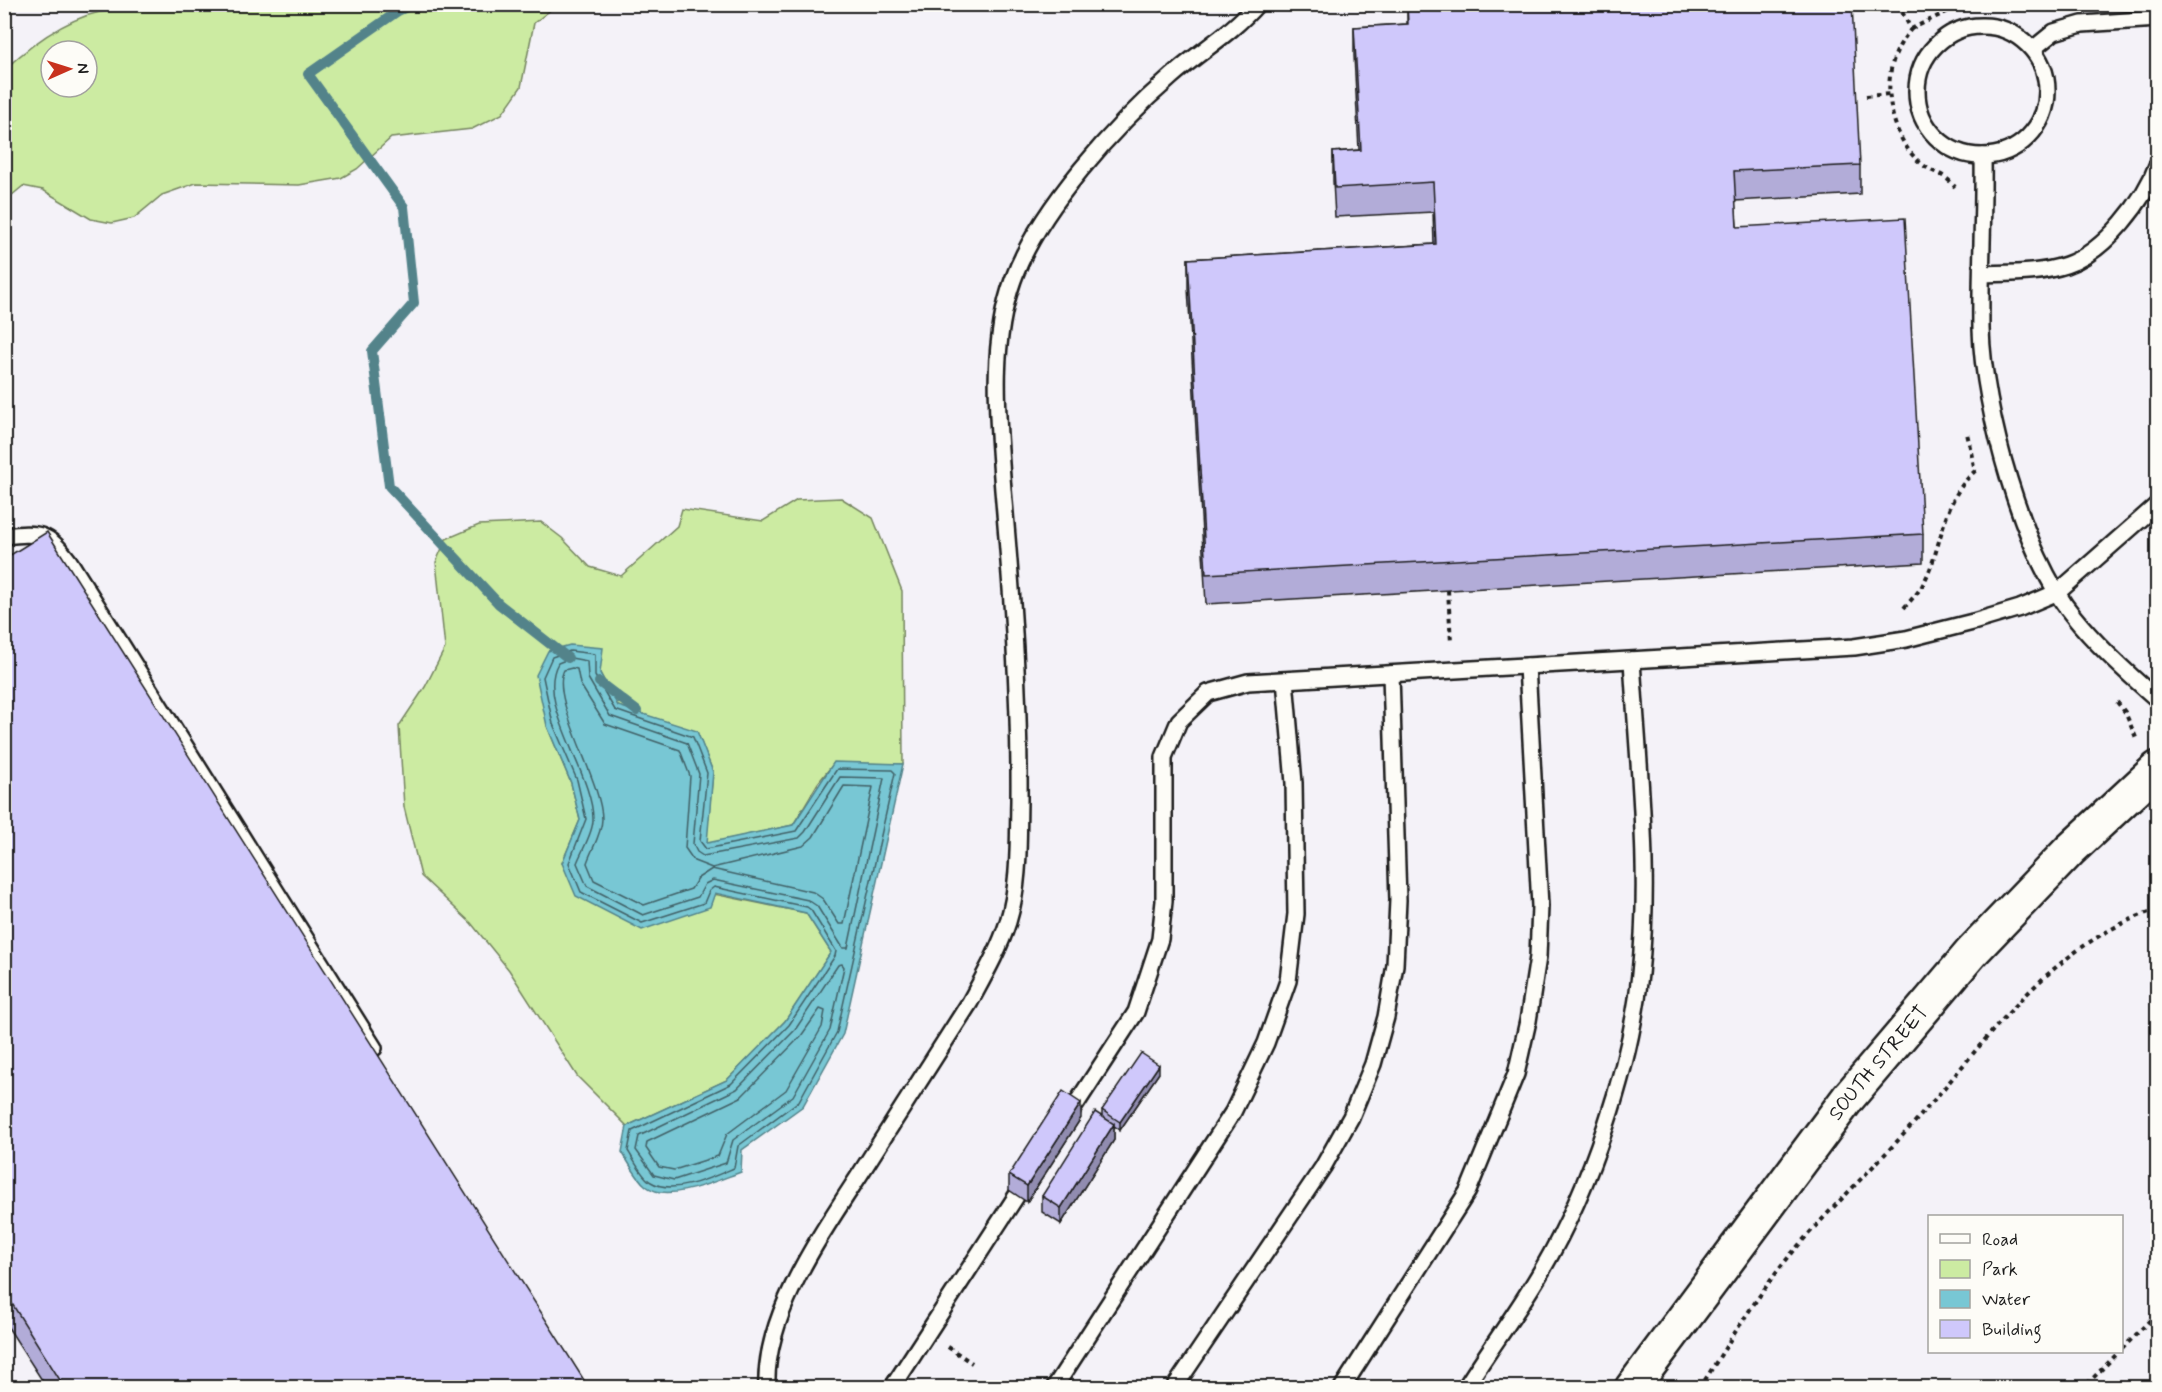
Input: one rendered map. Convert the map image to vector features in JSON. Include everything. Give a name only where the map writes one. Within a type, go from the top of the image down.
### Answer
[{"type":"street","name":"SOUTH STREET","points":[[1632,1388],[1848,1098],[1971,953],[2070,850],[2148,756]]},
{"type":"lane","points":[[767,1388],[765,1367],[776,1327],[805,1261],[970,1002],[994,959],[1008,921],[1017,874],[1019,750],[1014,626],[998,418],[999,363],[1006,307],[1013,280],[1034,237],[1060,199],[1118,128],[1172,75],[1241,24],[1257,4]]},
{"type":"lane","points":[[2033,49],[2054,32],[2082,24],[2157,19]]},
{"type":"lane","points":[[1989,26],[2006,30],[2033,49],[2044,70],[2048,92],[2039,123],[2017,146],[1997,155],[1968,155],[1937,138],[1926,124],[1917,90],[1920,72],[1927,56],[1939,42],[1971,27],[1989,26]]},
{"type":"lane","points":[[1983,156],[1981,332],[1991,403],[2014,495],[2029,537],[2073,616],[2121,667],[2157,700]]},
{"type":"lane","points":[[1983,273],[2036,272],[2068,264],[2099,244],[2129,214],[2151,181],[2157,163]]},
{"type":"lane","points":[[1058,1132],[1136,1012],[1158,948],[1164,901],[1164,757],[1179,721],[1208,693],[1248,682],[1854,647],[1906,639],[2020,608],[2058,592],[2157,504]]},
{"type":"lane","points":[[4,536],[37,533],[56,543],[69,561],[384,1065]]},
{"type":"lane","points":[[1465,1388],[1543,1269],[1564,1227],[1586,1179],[1626,1054],[1640,975],[1645,879],[1632,660]]},
{"type":"lane","points":[[1342,1388],[1468,1191],[1516,1074],[1528,1021],[1538,957],[1540,906],[1527,666]]},
{"type":"lane","points":[[1174,1388],[1323,1167],[1351,1117],[1373,1064],[1386,1017],[1395,965],[1398,900],[1391,674]]},
{"type":"lane","points":[[1054,1388],[1233,1112],[1266,1043],[1288,981],[1296,914],[1296,860],[1294,783],[1285,680]]},
{"type":"lane","points":[[892,1388],[1038,1163]]},
{"type":"path","points":[[1898,4],[1911,29]]},
{"type":"path","points":[[1960,192],[1945,175],[1922,165],[1902,139],[1890,94],[1889,80],[1897,50],[1911,29],[1963,4]]},
{"type":"path","points":[[1866,96],[1890,94]]},
{"type":"path","points":[[1904,608],[1922,586],[1950,503],[1961,484],[1975,471],[1965,424]]},
{"type":"path","points":[[1448,590],[1451,645]]},
{"type":"path","points":[[2112,697],[2126,712],[2148,756]]},
{"type":"path","points":[[1730,1388],[1701,1385],[1754,1305],[1803,1241],[1913,1124],[2006,1014],[2065,958],[2097,935],[2157,909]]},
{"type":"path","points":[[2123,1347],[2157,1312]]},
{"type":"path","points":[[2079,1388],[2089,1385],[2117,1353]]},
{"type":"green space","points":[[223,4],[557,5],[534,23],[521,87],[502,114],[472,129],[391,138],[357,169],[341,178],[299,185],[196,183],[162,195],[134,218],[112,223],[91,219],[43,190],[23,186],[5,201],[5,69],[39,41],[39,99],[99,99],[99,39],[42,39],[68,23],[97,13],[126,9],[181,8]]},
{"type":"green space","points":[[841,498],[873,518],[902,591],[903,764],[834,763],[818,783],[793,825],[706,844],[713,772],[697,732],[618,706],[600,673],[547,726],[571,783],[580,820],[562,863],[806,913],[831,952],[785,1021],[727,1080],[627,1126],[577,1076],[509,970],[471,923],[421,876],[404,807],[399,726],[425,687],[445,648],[436,562],[446,539],[479,525],[541,522],[562,538],[590,567],[621,576],[677,526],[682,509],[763,521],[797,500]]},
{"type":"water","points":[[570,645],[603,648],[600,673],[618,706],[697,731],[713,772],[707,843],[793,825],[834,762],[903,764],[843,1034],[803,1106],[742,1150],[741,1172],[679,1192],[655,1191],[642,1183],[622,1152],[627,1126],[727,1080],[785,1021],[831,952],[806,913],[715,893],[710,907],[642,930],[576,896],[562,863],[580,820],[571,783],[547,726],[536,675],[548,651]]},
{"type":"building","points":[[1407,4],[1852,4],[1860,165],[1734,171],[1737,227],[1905,218],[1923,534],[1206,574],[1188,259],[1436,244],[1433,182],[1335,188],[1333,152],[1361,150],[1354,27],[1408,24]]},
{"type":"building","points":[[47,532],[589,1388],[65,1388],[4,1291],[4,559]]},
{"type":"building","points":[[1141,1053],[1159,1065],[1120,1122],[1102,1110]]},
{"type":"building","points":[[1063,1091],[1081,1103],[1027,1186],[1009,1175]]},
{"type":"building","points":[[1095,1112],[1114,1124],[1061,1208],[1042,1196]]},
{"type":"waterway","points":[[413,4],[398,11],[308,74],[404,207],[414,303],[372,351],[389,486],[499,604],[568,658]]},
{"type":"waterway","points":[[599,682],[637,711]]}]
